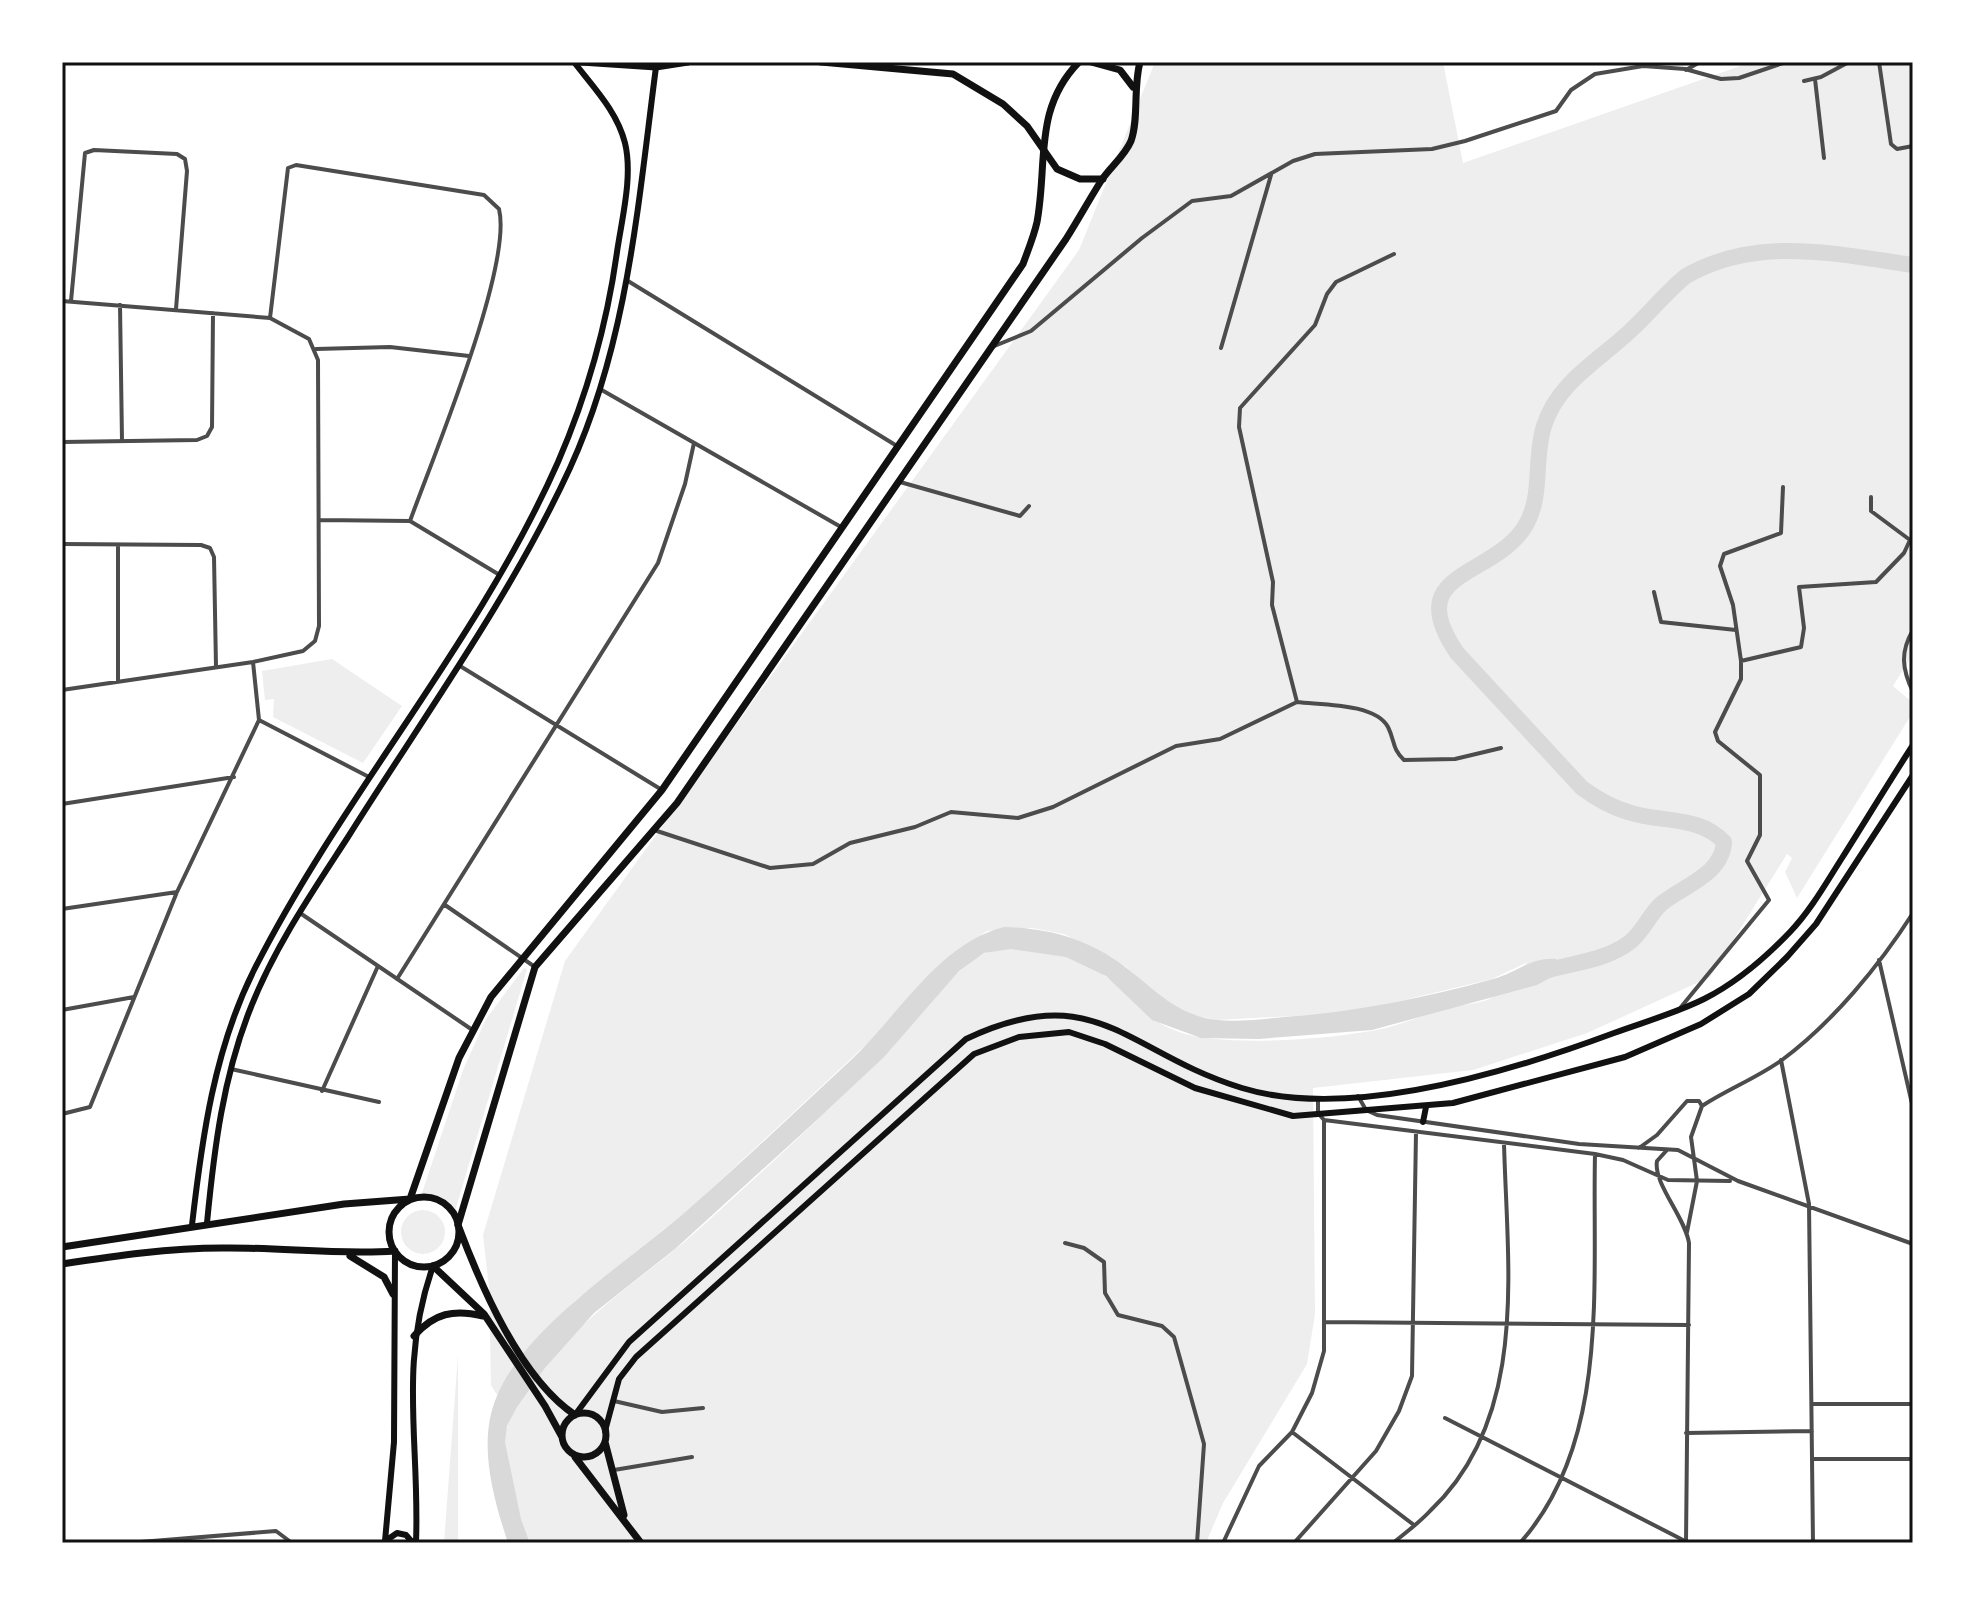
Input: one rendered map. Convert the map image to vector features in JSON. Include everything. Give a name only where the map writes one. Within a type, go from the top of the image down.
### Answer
[{"type":"main road","points":[[192,1225],[208,1106],[231,1026],[254,971],[304,881],[448,659],[498,574],[532,513],[574,423],[604,323],[617,256],[628,162],[615,118],[574,62]]},
{"type":"main road","points":[[581,62],[660,65],[688,62]]},
{"type":"main road","points":[[821,62],[953,74],[1003,104],[1027,126],[1057,169],[1067,176],[1103,179]]},
{"type":"main road","points":[[384,1542],[392,1490],[395,1251],[389,1226],[396,1210],[410,1199],[471,1029],[491,997],[662,790],[1023,264],[1036,223],[1045,151],[1045,121],[1054,93],[1079,62]]},
{"type":"main road","points":[[1091,62],[1120,70],[1133,87]]},
{"type":"main road","points":[[415,1543],[412,1376],[414,1336],[420,1305],[433,1266],[454,1250],[458,1225],[535,967],[677,803],[1066,239],[1131,141],[1136,118],[1133,87],[1140,62]]},
{"type":"main road","points":[[207,1223],[214,1150],[231,1069],[251,1005],[300,913],[459,665],[570,468],[600,389],[619,327],[660,65]]},
{"type":"main road","points":[[604,323],[619,327]]},
{"type":"main road","points":[[532,513],[544,518]]},
{"type":"main road","points":[[562,1437],[564,1426],[629,1342],[948,1052],[993,1026],[1025,1017],[1075,1016],[1122,1032],[1195,1070],[1243,1089],[1318,1098],[1358,1096],[1478,1078],[1550,1057],[1706,998],[1736,978],[1791,931],[1812,905],[1913,745]]},
{"type":"main road","points":[[626,1521],[605,1442],[619,1379],[677,1318],[974,1054],[1041,1033],[1088,1036],[1195,1088],[1293,1116],[1453,1103],[1625,1057],[1701,1024],[1749,994],[1816,924],[1913,775]]},
{"type":"main road","points":[[304,881],[315,889]]},
{"type":"main road","points":[[1423,1122],[1426,1107]]},
{"type":"main road","points":[[62,1247],[192,1225],[428,1197],[444,1203],[458,1225],[478,1277],[511,1338],[553,1399],[575,1415],[596,1417],[605,1431]]},
{"type":"main road","points":[[62,1264],[145,1251],[223,1247],[348,1255],[395,1251],[408,1263],[433,1266],[485,1317],[545,1406],[573,1455],[641,1543]]},
{"type":"main road","points":[[348,1255],[378,1271],[393,1294]]},
{"type":"main road","points":[[414,1336],[438,1315],[454,1312],[485,1317]]},
{"type":"main road","points":[[573,1455],[595,1455],[605,1442]]},
{"type":"main road","points":[[384,1542],[397,1533],[406,1535],[415,1543]]},
{"type":"street","points":[[1686,70],[1700,62]]},
{"type":"street","points":[[990,348],[1031,331],[1142,238],[1192,201],[1231,196],[1293,161],[1315,154],[1432,149],[1465,141],[1556,111],[1571,90],[1595,74],[1643,66],[1686,70],[1706,77],[1739,78],[1786,62]]},
{"type":"street","points":[[1804,81],[1815,79],[1849,62]]},
{"type":"street","points":[[1879,62],[1891,144],[1897,149],[1913,146]]},
{"type":"street","points":[[1815,79],[1824,158]]},
{"type":"street","points":[[71,301],[85,153],[94,150],[177,154],[185,159],[187,171],[176,310]]},
{"type":"street","points":[[270,318],[288,168],[296,165],[484,195],[499,209],[501,244],[469,356],[410,521]]},
{"type":"street","points":[[1221,348],[1271,175]]},
{"type":"street","points":[[1297,702],[1272,605],[1273,582],[1239,427],[1240,408],[1315,325],[1327,294],[1336,282],[1394,254]]},
{"type":"street","points":[[628,281],[897,446]]},
{"type":"street","points":[[62,301],[270,318],[297,329],[315,349],[318,360],[320,520],[319,626],[315,641],[303,651],[253,662],[62,690]]},
{"type":"street","points":[[120,305],[122,441]]},
{"type":"street","points":[[62,442],[197,440],[207,436],[212,427],[213,313]]},
{"type":"street","points":[[315,349],[390,347],[469,356]]},
{"type":"street","points":[[600,389],[843,528]]},
{"type":"street","points":[[397,979],[658,563],[685,484],[694,443]]},
{"type":"street","points":[[898,481],[1020,516],[1029,506]]},
{"type":"street","points":[[1680,1009],[1769,900],[1747,861],[1760,835],[1760,775],[1718,741],[1715,732],[1741,679],[1736,630],[1720,566],[1724,554],[1781,533],[1783,487]]},
{"type":"street","points":[[1741,661],[1801,647],[1804,628],[1799,587],[1876,582],[1904,553],[1910,540],[1871,511],[1871,497]]},
{"type":"street","points":[[320,520],[410,521],[498,574]]},
{"type":"street","points":[[62,544],[201,545],[210,548],[214,557],[216,667]]},
{"type":"street","points":[[118,545],[118,681]]},
{"type":"street","points":[[1654,592],[1661,622],[1736,630]]},
{"type":"street","points":[[1913,630],[1904,648],[1903,663],[1913,692]]},
{"type":"street","points":[[62,1114],[90,1107],[177,892],[259,720],[253,662]]},
{"type":"street","points":[[459,665],[662,790]]},
{"type":"street","points":[[654,830],[770,868],[813,864],[850,843],[915,827],[951,812],[1018,818],[1053,807],[1176,746],[1220,739],[1297,702],[1369,712],[1387,725],[1393,750],[1404,760],[1455,759],[1501,748]]},
{"type":"street","points":[[259,720],[369,777]]},
{"type":"street","points":[[62,804],[234,777]]},
{"type":"street","points":[[62,909],[177,892]]},
{"type":"street","points":[[445,905],[535,967]]},
{"type":"street","points":[[300,913],[471,1029]]},
{"type":"street","points":[[1445,1418],[1562,1475],[1685,1542],[1689,1325],[1687,1232],[1697,1181],[1691,1137],[1702,1106],[1781,1060],[1831,1014],[1879,960],[1913,913]]},
{"type":"street","points":[[1879,960],[1913,1107]]},
{"type":"street","points":[[322,1091],[378,966]]},
{"type":"street","points":[[62,1010],[134,997]]},
{"type":"street","points":[[1781,1060],[1809,1204],[1813,1543]]},
{"type":"street","points":[[231,1069],[379,1102]]},
{"type":"street","points":[[1358,1096],[1366,1110],[1423,1122],[1637,1150],[1669,1149],[1693,1156],[1738,1181],[1809,1204],[1913,1244]]},
{"type":"street","points":[[1223,1543],[1259,1466],[1292,1432],[1312,1393],[1324,1351],[1324,1120],[1318,1113],[1318,1098]]},
{"type":"street","points":[[1637,1150],[1657,1135],[1687,1101],[1699,1101],[1702,1106]]},
{"type":"street","points":[[1324,1120],[1595,1154],[1623,1160],[1659,1177],[1738,1181]]},
{"type":"street","points":[[1294,1543],[1376,1451],[1399,1411],[1412,1376],[1416,1132]]},
{"type":"street","points":[[1393,1543],[1432,1510],[1483,1435],[1502,1370],[1509,1322],[1504,1143]]},
{"type":"street","points":[[1669,1149],[1657,1161],[1659,1177],[1687,1232]]},
{"type":"street","points":[[1520,1543],[1540,1521],[1577,1445],[1588,1398],[1595,1154]]},
{"type":"street","points":[[1065,1243],[1084,1248],[1104,1262],[1105,1293],[1118,1315],[1162,1326],[1174,1337],[1204,1444],[1197,1543]]},
{"type":"street","points":[[1325,1322],[1689,1325]]},
{"type":"street","points":[[612,1401],[662,1412],[703,1408]]},
{"type":"street","points":[[1812,1404],[1913,1404]]},
{"type":"street","points":[[1685,1433],[1812,1431]]},
{"type":"street","points":[[1292,1432],[1414,1525]]},
{"type":"street","points":[[611,1470],[692,1457]]},
{"type":"street","points":[[1813,1459],[1913,1459]]},
{"type":"street","points":[[128,1543],[276,1531],[292,1543]]},
{"type":"shaded area","points":[[1155,62],[1443,62],[1463,163],[1752,62],[1913,62],[1913,654],[1893,686],[1913,703],[1913,712],[1797,898],[1785,872],[1792,858],[1787,854],[1710,977],[1587,1033],[1473,1070],[1313,1088],[1315,1314],[1307,1364],[1223,1503],[1206,1543],[530,1543],[509,1483],[505,1436],[525,1392],[545,1364],[593,1316],[698,1230],[810,1127],[876,1064],[946,984],[976,958],[989,952],[1020,949],[1067,956],[1108,978],[1148,1015],[1167,1027],[1199,1037],[1252,1041],[1365,1032],[1483,1001],[1498,993],[1528,962],[1492,979],[1350,1013],[1217,1020],[1189,1014],[1166,1002],[1125,966],[1064,934],[1032,928],[987,931],[952,954],[885,1027],[692,1207],[576,1300],[542,1334],[497,1395],[491,1385],[489,1287],[483,1235],[565,961],[1079,250]]},
{"type":"shaded area","points":[[332,659],[402,706],[363,763],[273,717],[274,699],[265,700],[262,671]]},
{"type":"shaded area","points":[[1004,927],[1037,930],[1082,942],[1124,966],[1177,1007],[1217,1020],[1311,1015],[1364,1008],[1493,979],[1539,960],[1556,959],[1563,965],[1557,974],[1537,985],[1372,1030],[1259,1039],[1201,1038],[1152,1020],[1106,976],[1066,957],[1011,949],[984,953],[959,971],[884,1057],[675,1249],[594,1313],[544,1369],[507,1426],[505,1442],[521,1519],[530,1543],[508,1543],[489,1470],[488,1432],[497,1396],[511,1370],[556,1318],[691,1207],[851,1060],[939,965],[959,948]]},
{"type":"shaded area","points":[[524,968],[527,969],[455,1211],[445,1201],[422,1193],[463,1070],[486,1019]]},
{"type":"shaded area","points":[[423,1210],[439,1216],[445,1232],[439,1248],[423,1254],[407,1248],[401,1232],[407,1216]]},
{"type":"shaded area","points":[[458,1355],[458,1543],[444,1543]]},
{"type":"waterway","points":[[1542,972],[1599,957],[1630,942],[1661,904],[1717,863],[1724,842],[1703,827],[1622,810],[1582,788],[1457,653],[1442,626],[1439,606],[1445,591],[1457,579],[1509,545],[1524,528],[1534,504],[1544,426],[1558,397],[1686,276],[1713,263],[1741,255],[1769,252],[1826,253],[1913,265]]}]
